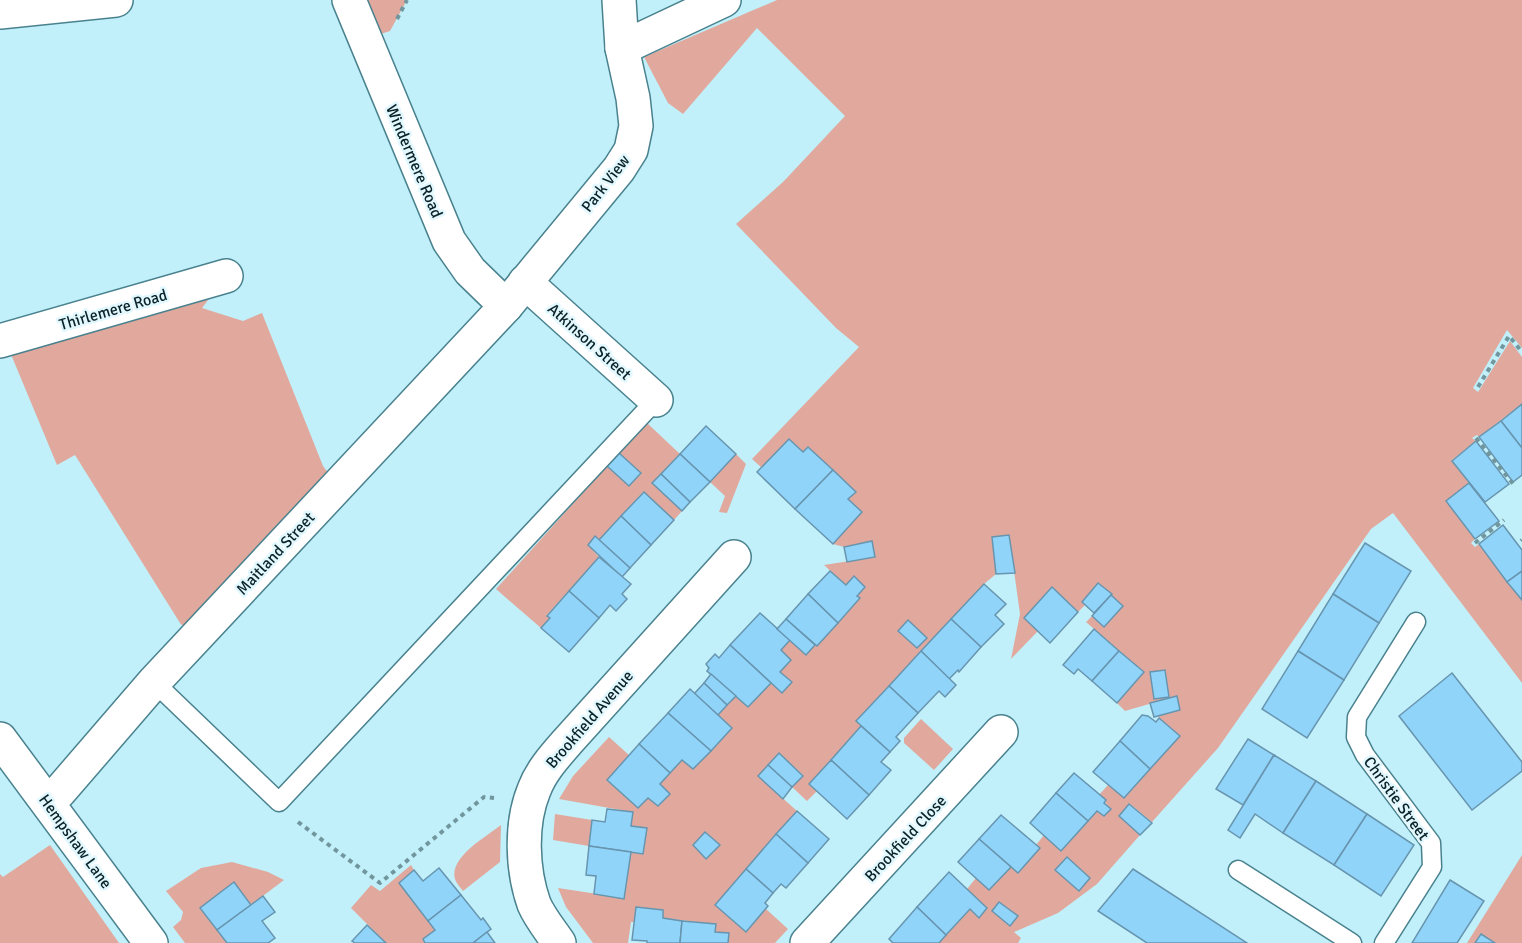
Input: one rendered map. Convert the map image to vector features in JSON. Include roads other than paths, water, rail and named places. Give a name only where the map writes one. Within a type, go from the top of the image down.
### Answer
[{"type":"street","points":[[0,12],[116,0]]},
{"type":"street","name":"Windermere Road","points":[[350,0],[449,241],[470,271],[516,294]]},
{"type":"street","name":"Park View","points":[[516,294],[619,170],[631,150],[636,126],[633,98],[622,48],[619,0]]},
{"type":"street","points":[[622,48],[724,0]]},
{"type":"street","name":"Thirlemere Road","points":[[0,341],[226,276]]},
{"type":"street","name":"Atkinson Street","points":[[516,294],[656,400]]},
{"type":"street","name":"Maitland Street","points":[[48,802],[154,682],[516,294]]},
{"type":"street","name":"Brookfield Avenue","points":[[559,943],[535,905],[528,877],[525,845],[528,813],[534,790],[544,771],[568,741],[734,557]]},
{"type":"street","name":"Brookfield Close","points":[[807,943],[1001,732]]},
{"type":"street","name":"Hempshaw Lane","points":[[0,739],[151,943]]},
{"type":"lane","points":[[154,682],[279,802],[656,400]]},
{"type":"lane","name":"Christie Street","points":[[1384,943],[1432,867],[1431,843],[1365,755],[1356,737],[1357,717],[1416,622]]},
{"type":"lane","points":[[1238,870],[1352,943]]}]
